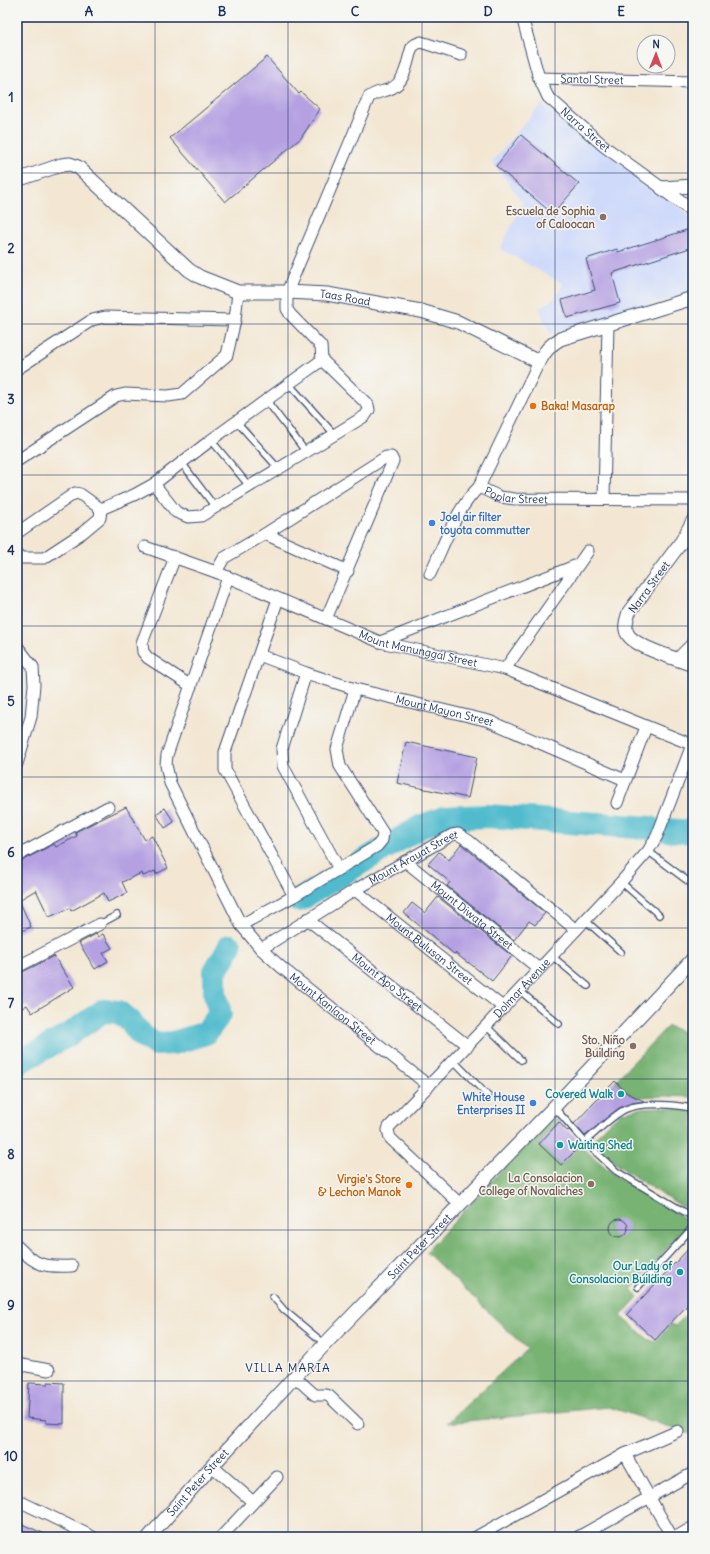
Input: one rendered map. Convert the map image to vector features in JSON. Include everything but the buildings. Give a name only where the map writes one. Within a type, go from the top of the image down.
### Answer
[{"type":"street","name":"Narra Street","points":[[522,17],[539,78],[548,97],[604,147],[693,211]]},
{"type":"street","points":[[154,484],[176,512],[188,517],[201,516],[366,416],[369,410],[368,405],[322,360],[321,346],[290,314],[287,309],[287,292],[369,97],[376,92],[394,88],[401,81],[412,47],[416,44],[421,42],[461,56]]},
{"type":"street","name":"Santol Street","points":[[539,78],[693,82]]},
{"type":"street","name":"Taas Road","points":[[17,180],[61,165],[70,164],[78,167],[189,270],[200,277],[238,292],[327,294],[421,311],[458,322],[539,362]]},
{"type":"street","points":[[662,188],[693,186]]},
{"type":"street","points":[[17,461],[116,396],[125,394],[168,396],[182,394],[226,355],[235,320],[238,292]]},
{"type":"street","points":[[539,362],[551,344],[560,339],[693,298]]},
{"type":"street","points":[[17,369],[92,320],[105,317],[235,320]]},
{"type":"street","points":[[604,499],[608,325]]},
{"type":"street","points":[[101,509],[134,495],[154,484],[211,440],[322,360]]},
{"type":"street","name":"Poplar Street","points":[[539,362],[479,487],[500,497],[515,499],[693,500]]},
{"type":"street","points":[[216,572],[224,558],[265,534],[386,457],[391,457],[393,461],[348,571],[326,619]]},
{"type":"street","points":[[430,574],[465,502],[479,487]]},
{"type":"street","points":[[17,533],[75,494],[80,494],[101,509]]},
{"type":"street","points":[[17,554],[20,558],[44,558],[82,533],[100,518],[101,509]]},
{"type":"street","name":"Narra Street","points":[[693,521],[682,541],[629,612],[626,622],[626,632],[631,640],[640,645],[693,665]]},
{"type":"street","points":[[265,534],[348,571]]},
{"type":"street","name":"Mount Manunggal Street","points":[[145,547],[216,572],[380,642],[505,669],[692,745]]},
{"type":"street","points":[[505,669],[588,551]]},
{"type":"street","points":[[175,557],[142,643],[142,652],[148,658],[191,686]]},
{"type":"street","points":[[380,642],[577,565]]},
{"type":"street","name":"Mount Kanlaon Street","points":[[228,577],[167,755],[166,765],[170,783],[241,926],[261,949],[287,972],[429,1086]]},
{"type":"street","points":[[278,598],[225,752],[225,770],[294,896]]},
{"type":"street","points":[[677,659],[693,643]]},
{"type":"street","points":[[17,646],[33,667],[34,685],[31,717],[22,738],[17,764]]},
{"type":"street","name":"Mount Mayon Street","points":[[259,655],[306,674],[355,689],[489,721],[625,780]]},
{"type":"street","points":[[306,674],[282,749],[283,766],[339,869]]},
{"type":"street","points":[[241,926],[377,846],[382,840],[383,833],[340,766],[337,748],[355,689]]},
{"type":"street","points":[[617,803],[646,727]]},
{"type":"street","name":"Dolmar Avenue","points":[[460,1204],[392,1141],[388,1135],[388,1130],[391,1124],[504,1008],[519,990],[622,882],[648,851],[657,836],[692,745]]},
{"type":"street","points":[[17,856],[108,807]]},
{"type":"street","name":"Mount Arayat Street","points":[[261,949],[355,890],[452,835],[458,834],[463,836],[576,930]]},
{"type":"street","name":"Mount Diwata Street","points":[[405,861],[539,969]]},
{"type":"street","name":"Mount Bulusan Street","points":[[355,890],[504,1008]]},
{"type":"street","name":"Mount Apo Street","points":[[307,919],[468,1046]]},
{"type":"street","points":[[17,968],[100,924]]},
{"type":"street","name":"Saint Peter Street","points":[[149,1537],[212,1466],[325,1344],[554,1107],[693,959]]},
{"type":"street","points":[[17,1246],[30,1259],[36,1262],[49,1266],[72,1266]]},
{"type":"street","points":[[17,1364],[49,1370]]},
{"type":"street","points":[[295,1376],[315,1395],[329,1396],[358,1424]]},
{"type":"street","points":[[476,1537],[625,1454],[678,1431]]},
{"type":"street","points":[[625,1454],[672,1537]]},
{"type":"street","points":[[212,1466],[253,1502]]},
{"type":"street","points":[[578,1537],[693,1473]]},
{"type":"street","points":[[221,1537],[277,1477]]},
{"type":"street","points":[[17,1500],[93,1537]]},
{"type":"street","points":[[676,1537],[693,1527]]},
{"type":"lane","points":[[289,384],[334,435]]},
{"type":"lane","points":[[266,400],[306,452]]},
{"type":"lane","points":[[237,422],[279,469]]},
{"type":"lane","points":[[211,440],[250,487]]},
{"type":"lane","points":[[182,463],[215,507]]},
{"type":"lane","points":[[648,851],[693,885]]},
{"type":"lane","points":[[622,882],[659,915]]},
{"type":"lane","points":[[100,924],[117,915]]},
{"type":"lane","points":[[585,920],[621,952]]},
{"type":"lane","points":[[552,956],[588,986]]},
{"type":"lane","points":[[519,990],[559,1024]]},
{"type":"lane","points":[[486,1026],[521,1060]]},
{"type":"lane","points":[[454,1061],[488,1096]]},
{"type":"lane","points":[[585,1142],[626,1109],[641,1105],[662,1105],[693,1108]]},
{"type":"lane","points":[[554,1107],[585,1142],[616,1171],[693,1217]]},
{"type":"lane","points":[[638,1287],[693,1227]]},
{"type":"lane","points":[[273,1296],[284,1310],[325,1344]]},
{"type":"shaded area","name":"Escuela de Sophia of Caloocan","points":[[541,104],[686,212],[693,221],[693,292],[550,334],[539,308],[556,297],[563,284],[500,249],[523,203],[492,162]]},
{"type":"green space","points":[[668,1026],[693,1036],[693,1097],[637,1097],[627,1093],[615,1081]]},
{"type":"green space","points":[[661,1107],[693,1110],[693,1213],[653,1189],[614,1162],[590,1142],[620,1113],[642,1108]]},
{"type":"green space","name":"La Consolacion College of Novaliches","points":[[552,1116],[559,1122],[539,1144],[561,1165],[580,1146],[615,1175],[691,1222],[631,1289],[638,1297],[621,1316],[648,1339],[655,1342],[671,1324],[675,1326],[693,1308],[693,1435],[609,1407],[447,1423],[527,1349],[426,1252]]},
{"type":"waterway","points":[[299,900],[420,827],[444,818],[488,816],[651,828]]},
{"type":"waterway","points":[[666,830],[693,832]]},
{"type":"waterway","points":[[17,1065],[21,1061],[67,1036],[103,1011],[119,1012],[131,1022],[141,1035],[155,1044],[173,1043],[206,1033],[220,1014],[215,993],[215,971],[230,946]]},
{"type":"place","name":"Escuela de Sophia of Caloocan","points":[[603,217]]},
{"type":"place","name":"Baka! Masarap","points":[[533,406]]},
{"type":"place","name":"Joel air filter toyota commutter","points":[[432,523]]},
{"type":"place","name":"Sto. Niño Building","points":[[633,1046]]},
{"type":"place","name":"Covered Walk","points":[[621,1094]]},
{"type":"place","name":"White House Enterprises II","points":[[533,1103]]},
{"type":"place","name":"Waiting Shed","points":[[560,1145]]},
{"type":"place","name":"La Consolacion College of Novaliches","points":[[591,1184]]},
{"type":"place","name":"Virgie's Store & Lechon Manok","points":[[409,1185]]},
{"type":"place","name":"Our Lady of Consolacion Building","points":[[680,1272]]},
{"type":"district","name":"VILLA MARIA","points":[[288,1367]]}]
